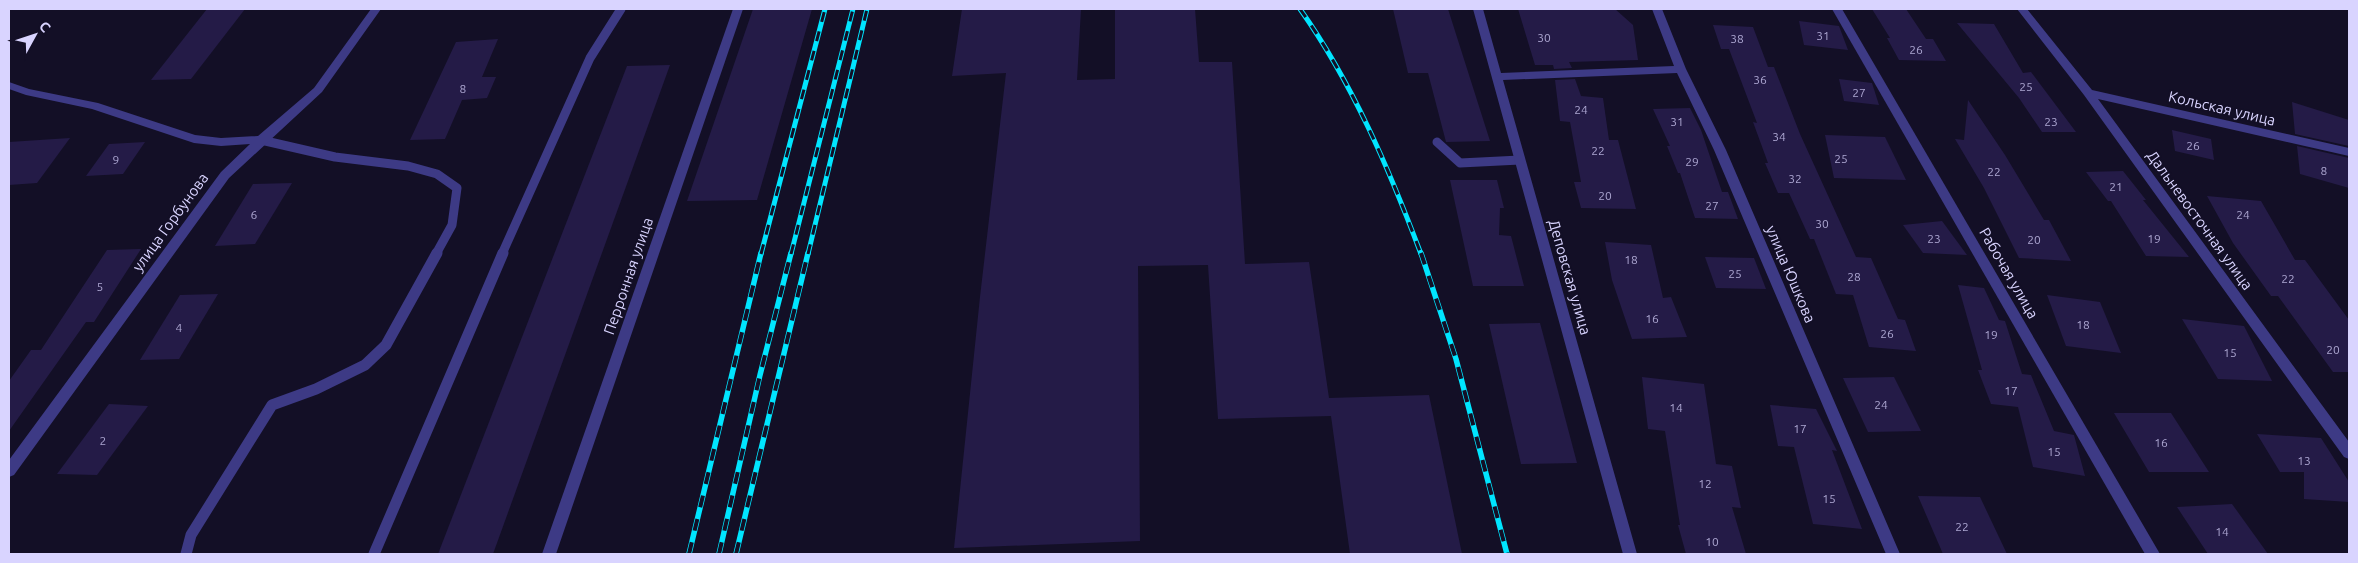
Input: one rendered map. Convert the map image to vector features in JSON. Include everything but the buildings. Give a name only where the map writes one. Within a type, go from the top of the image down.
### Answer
[{"type":"street","name":"улица Горбунова","points":[[9,471],[225,175],[261,140],[318,90],[376,9]]},
{"type":"street","name":"Перронная улица","points":[[549,554],[738,9]]},
{"type":"street","name":"Деповская улица","points":[[1478,9],[1630,554]]},
{"type":"street","name":"улица Юшкова","points":[[1657,9],[1681,69],[1724,159],[1893,554]]},
{"type":"street","name":"Рабочая улица","points":[[1837,9],[2153,554]]},
{"type":"street","name":"Дальневосточная улица","points":[[2022,9],[2088,93],[2349,453]]},
{"type":"street","points":[[1496,77],[1681,69]]},
{"type":"street","points":[[9,85],[26,92],[94,106],[194,139],[221,142],[261,140]]},
{"type":"street","name":"Кольская улица","points":[[2088,93],[2349,152]]},
{"type":"lane","points":[[374,554],[531,187],[590,58],[621,9]]},
{"type":"lane","points":[[186,554],[192,535],[272,405],[316,389],[365,365],[386,345],[452,224],[458,188],[437,174],[408,166],[335,157],[261,140]]},
{"type":"lane","points":[[1437,142],[1460,163],[1520,160]]},
{"type":"railway","points":[[761,254],[825,9]]},
{"type":"railway","points":[[791,254],[853,9]]},
{"type":"railway","points":[[808,254],[867,9]]},
{"type":"railway","points":[[1300,9],[1337,67],[1353,97],[1383,159],[1421,254]]},
{"type":"railway","points":[[689,554],[761,253]]},
{"type":"railway","points":[[719,554],[760,375],[791,253]]},
{"type":"railway","points":[[736,554],[808,253]]},
{"type":"railway","points":[[1421,253],[1456,359],[1507,554]]}]
